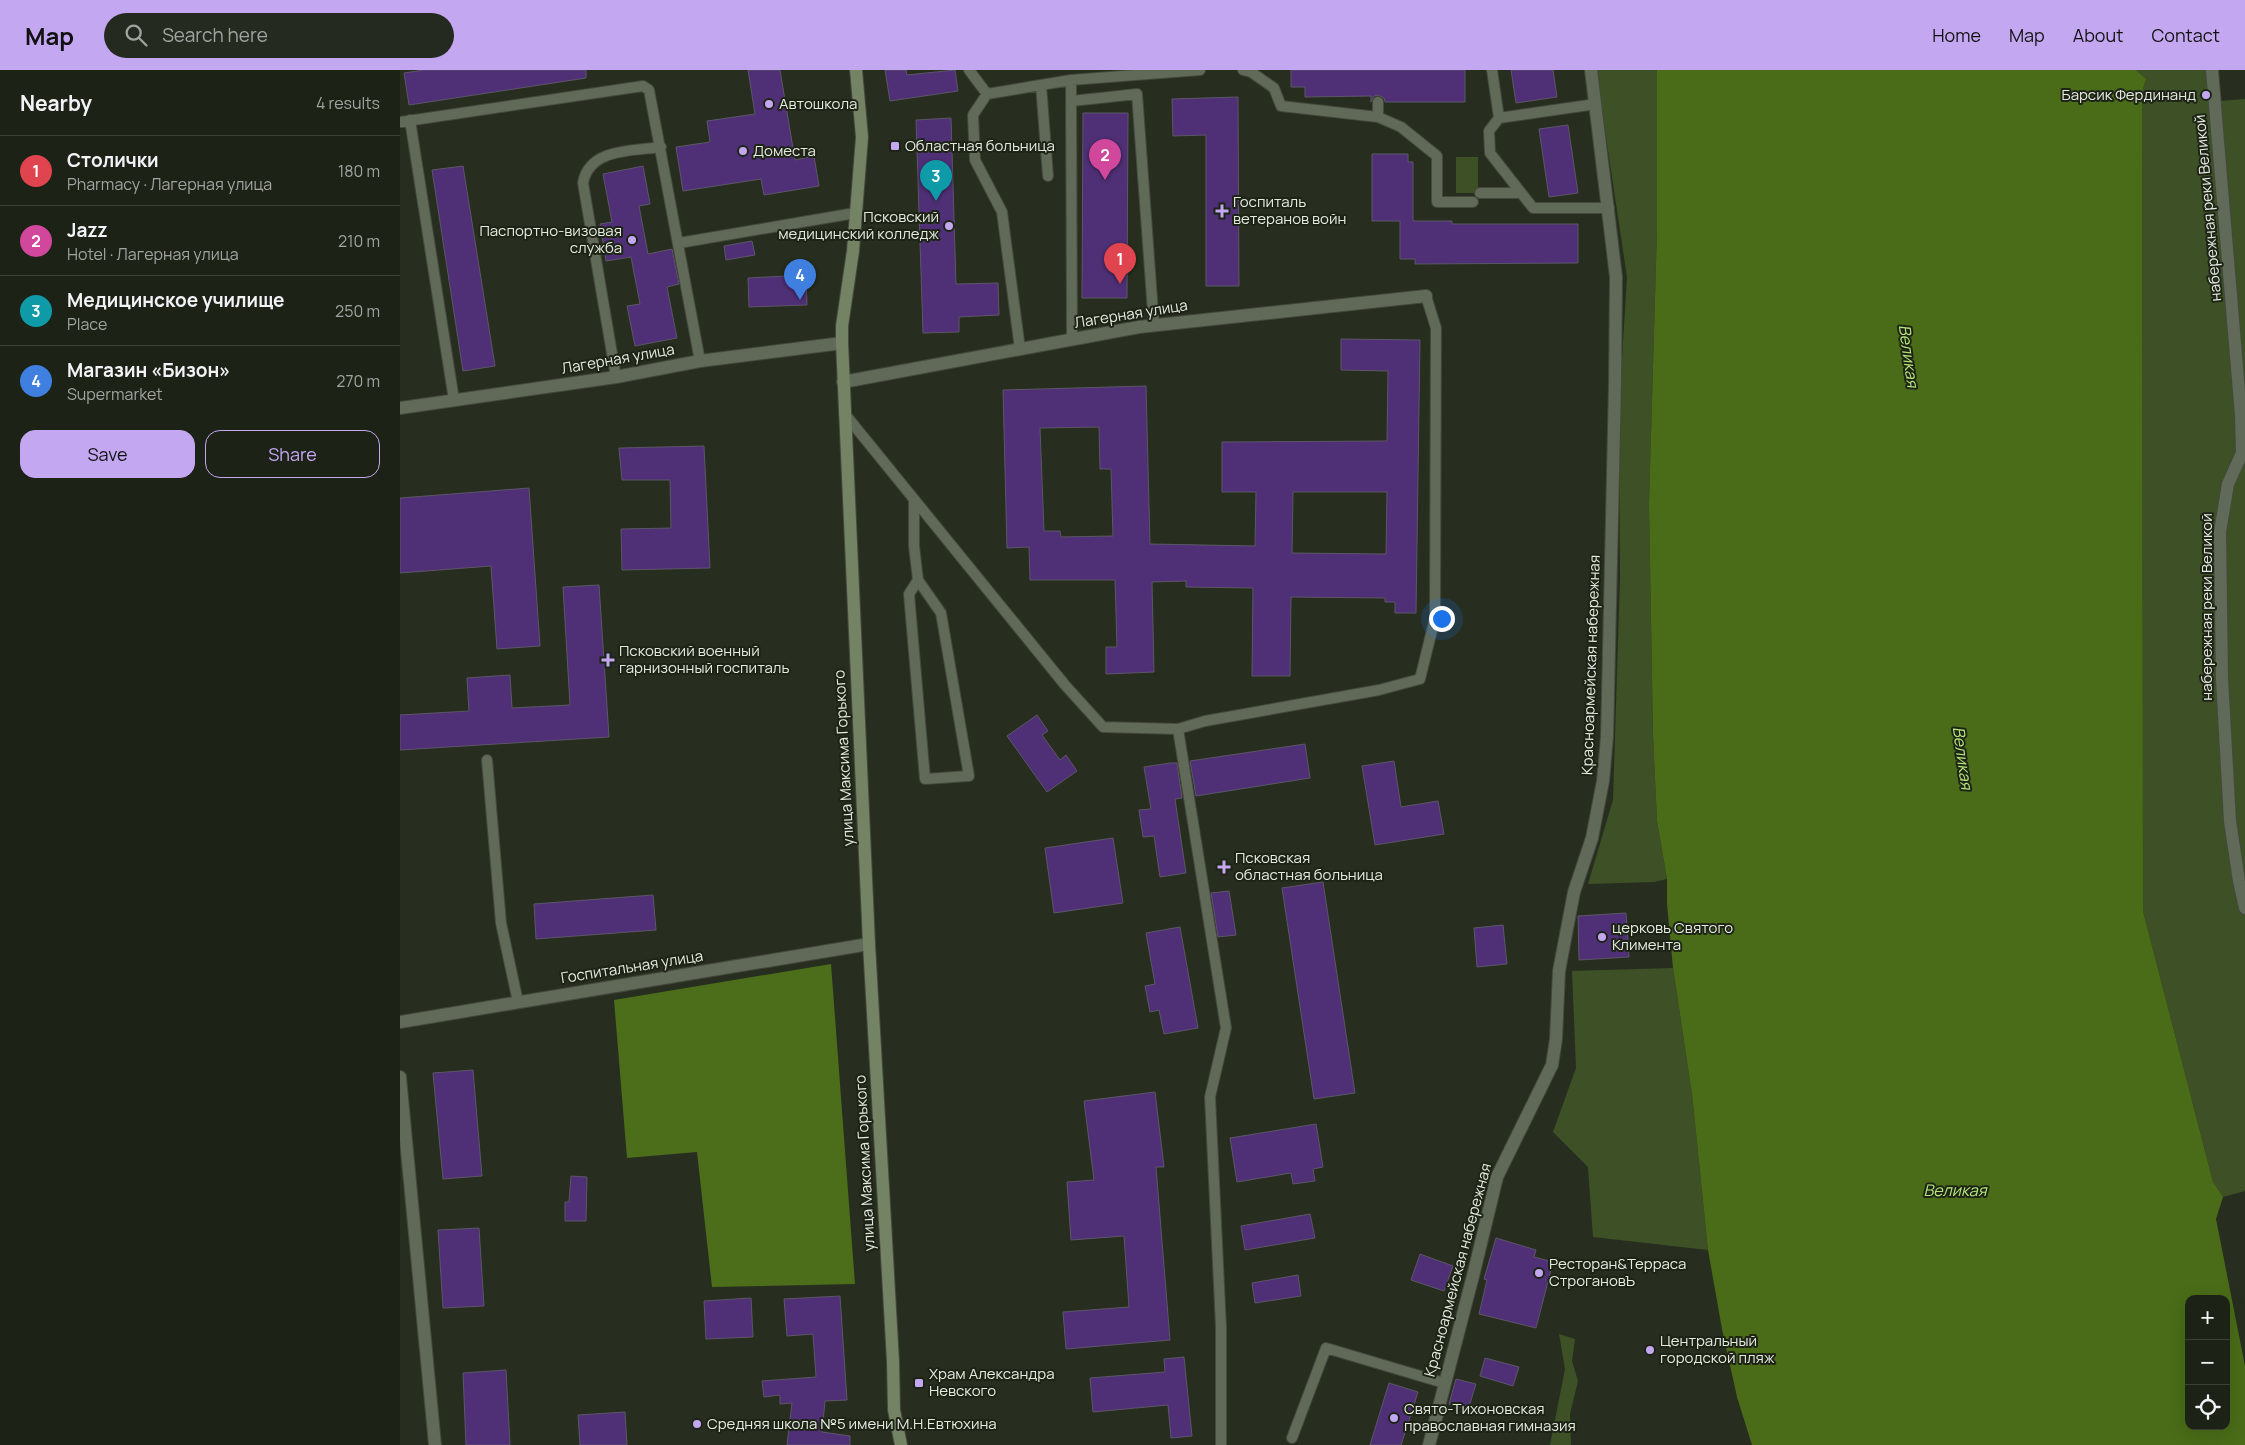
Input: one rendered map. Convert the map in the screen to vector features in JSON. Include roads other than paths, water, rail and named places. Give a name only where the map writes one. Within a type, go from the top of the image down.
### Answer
[{"type":"main road","name":"улица Максима Горького","points":[[856,70],[862,136],[853,251],[842,326],[844,413],[869,944],[893,1351],[894,1410],[901,1445]]},
{"type":"street","name":"Красноармейская набережная","points":[[1429,1445],[1497,1177],[1552,1065],[1561,961],[1574,892],[1592,838],[1603,781],[1607,737],[1616,278],[1591,70]]},
{"type":"street","name":"набережная реки Великой","points":[[2212,70],[2243,414],[2242,453],[2228,484],[2220,532],[2222,679],[2230,821],[2245,908]]},
{"type":"street","name":"Лагерная улица","points":[[843,382],[1072,339],[1154,326],[1426,296]]},
{"type":"street","name":"Лагерная улица","points":[[400,408],[616,377],[700,361],[842,343]]},
{"type":"street","name":"Госпитальная улица","points":[[400,1022],[869,944]]},
{"type":"street","points":[[400,1077],[435,1445]]},
{"type":"lane","points":[[969,70],[987,94]]},
{"type":"lane","points":[[1020,349],[1002,212],[975,160],[973,115],[987,94],[1071,80],[1200,70]]},
{"type":"lane","points":[[1243,70],[1251,72],[1274,88],[1281,106],[1378,117],[1401,127],[1437,156],[1437,202],[1473,202]]},
{"type":"lane","points":[[1492,70],[1499,118]]},
{"type":"lane","points":[[1071,80],[1072,339]]},
{"type":"lane","points":[[1041,85],[1048,176]]},
{"type":"lane","points":[[454,400],[405,121],[643,86],[649,90],[700,361]]},
{"type":"lane","points":[[1072,101],[1137,94],[1154,326]]},
{"type":"lane","points":[[1378,102],[1378,117]]},
{"type":"lane","points":[[1596,104],[1499,118],[1489,131],[1490,153],[1533,208],[1609,208]]},
{"type":"lane","points":[[616,377],[583,182],[585,172],[593,162],[604,156],[661,147]]},
{"type":"lane","points":[[1480,192],[1521,192]]},
{"type":"lane","points":[[679,243],[855,213]]},
{"type":"lane","points":[[844,413],[1065,685],[1103,727],[1178,729],[1205,721],[1379,690],[1420,679],[1435,618],[1436,328],[1426,296]]},
{"type":"lane","points":[[914,500],[914,546],[918,580],[941,613],[970,776],[925,779],[909,594],[918,580]]},
{"type":"lane","points":[[1178,729],[1226,1028],[1210,1097],[1221,1327],[1221,1445]]},
{"type":"lane","points":[[487,760],[502,923],[518,1002]]},
{"type":"lane","points":[[1292,1438],[1326,1348],[1444,1383]]},
{"type":"water","name":"Великая","points":[[1657,70],[2136,70],[2146,79],[2142,105],[2143,911],[2213,1182],[2223,1197],[2216,1219],[2245,1366],[2245,1445],[1752,1445],[1737,1397],[1722,1329],[1708,1250],[1692,1094],[1673,968],[1667,904],[1667,879],[1657,821],[1653,735],[1649,504],[1657,229]]},
{"type":"place","name":"Барсик Фердинанд","points":[[2206,95]]},
{"type":"place","name":"Автошкола","points":[[769,104]]},
{"type":"place","name":"Областная больница","points":[[895,146]]},
{"type":"place","name":"Доместа","points":[[743,151]]},
{"type":"place","name":"Jazz","points":[[1105,180]]},
{"type":"place","name":"Медицинское училище","points":[[936,201]]},
{"type":"place","name":"Госпиталь ветеранов войн","points":[[1222,211]]},
{"type":"place","name":"Псковский медицинский колледж","points":[[949,226]]},
{"type":"place","name":"Паспортно-визовая служба","points":[[632,240]]},
{"type":"place","name":"Столички","points":[[1120,284]]},
{"type":"place","name":"Магазин «Бизон»","points":[[800,300]]},
{"type":"place","name":"Псковский военный гарнизонный госпиталь","points":[[608,660]]},
{"type":"place","name":"Псковская областная больница","points":[[1224,867]]},
{"type":"place","name":"церковь Святого Климента","points":[[1602,937]]},
{"type":"place","name":"Ресторан&Терраса СтрогановЪ","points":[[1539,1273]]},
{"type":"place","name":"Центральный городской пляж","points":[[1650,1350]]},
{"type":"place","name":"Храм Александра Невского","points":[[919,1383]]},
{"type":"place","name":"Свято-Тихоновская православная гимназия","points":[[1394,1418]]},
{"type":"place","name":"Средняя школа №5 имени М.Н.Евтюхина","points":[[697,1424]]}]
